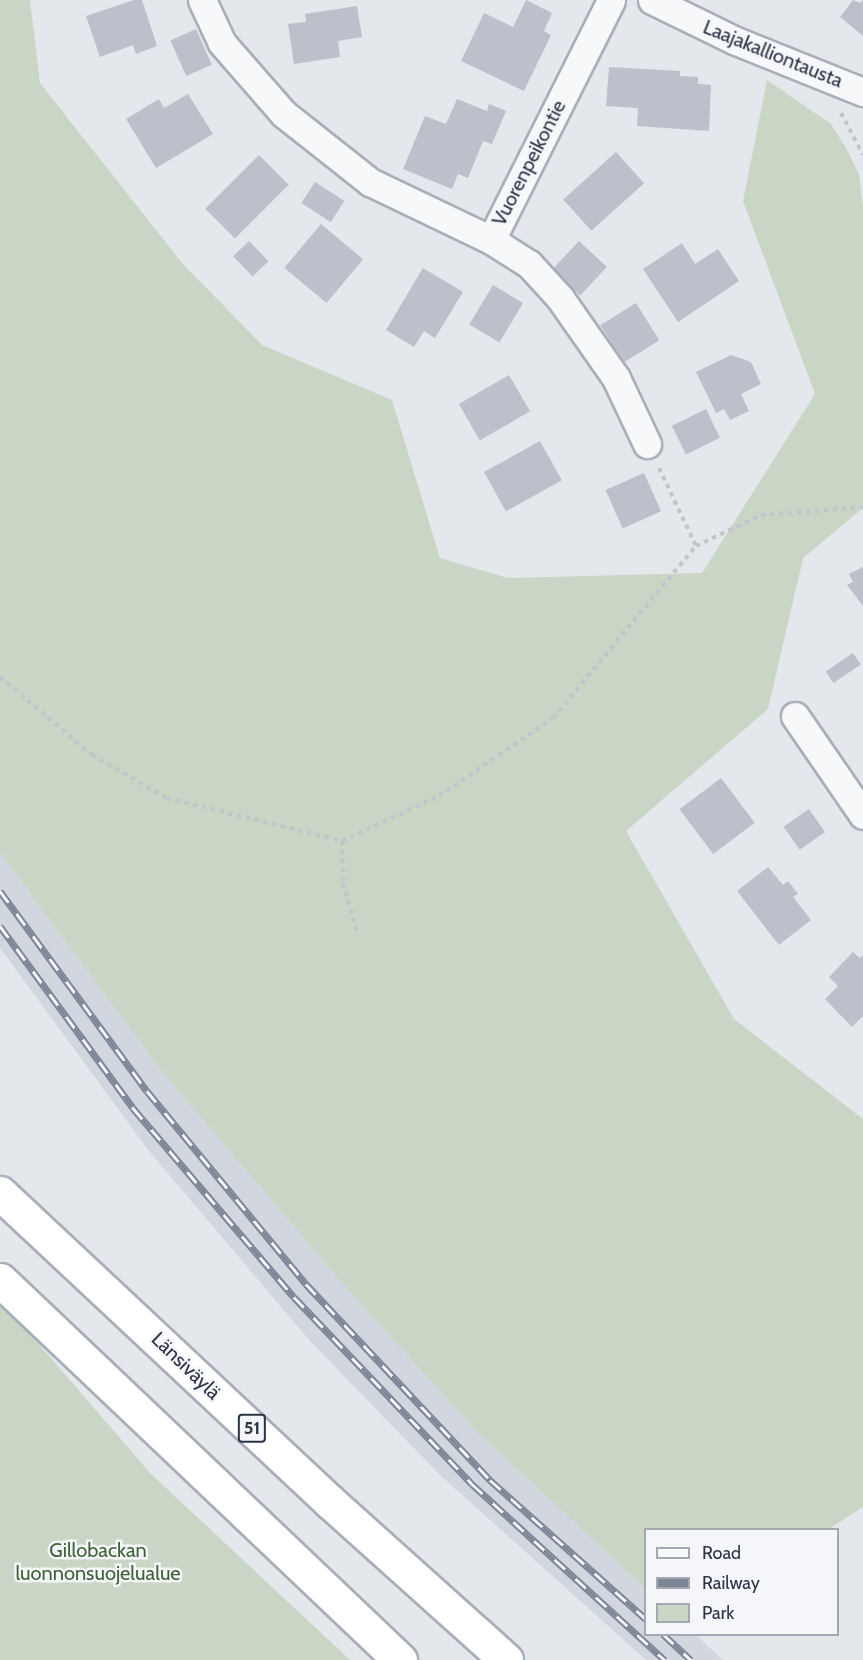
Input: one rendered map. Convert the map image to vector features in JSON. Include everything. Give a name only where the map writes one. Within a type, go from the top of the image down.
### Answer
[{"type":"highway","name":"Länsiväylä","points":[[0,1193],[328,1501],[506,1660]]},
{"type":"highway","points":[[0,1280],[400,1660]]},
{"type":"street","name":"Vuorenpeikontie","points":[[202,0],[222,43],[284,114],[370,182],[491,240],[611,0]]},
{"type":"street","name":"Laajakalliontausta","points":[[652,0],[736,41],[863,92]]},
{"type":"street","points":[[491,240],[529,264],[560,298],[616,378],[647,444]]},
{"type":"street","points":[[795,716],[863,815]]},
{"type":"path","points":[[647,444],[696,546]]},
{"type":"path","points":[[0,677],[92,755],[167,798],[342,840],[439,796],[552,718],[696,546],[761,515],[863,507]]},
{"type":"path","points":[[342,840],[343,883],[358,936]]},
{"type":"shaded area","points":[[0,853],[163,1073],[341,1282],[475,1430],[644,1587],[644,1636],[697,1636],[723,1660],[646,1660],[440,1475],[310,1341],[149,1151],[0,948]]},
{"type":"green space","points":[[0,0],[30,0],[40,83],[182,263],[262,345],[392,400],[440,558],[508,578],[702,573],[815,394],[743,201],[767,80],[831,124],[859,174],[863,207],[863,508],[803,558],[768,709],[626,831],[734,1019],[863,1119],[863,1507],[831,1528],[644,1528],[644,1587],[475,1430],[341,1282],[163,1073],[0,853]]},
{"type":"green space","name":"Gillobackan luonnonsuojelualue","points":[[0,1299],[150,1473],[350,1660],[0,1660]]},
{"type":"building","points":[[134,0],[142,0],[157,46],[136,54],[133,45],[100,57],[86,16]]},
{"type":"building","points":[[526,0],[552,13],[544,31],[551,35],[524,91],[461,61],[484,13],[513,27]]},
{"type":"building","points":[[853,0],[860,3],[863,0],[863,36],[840,17]]},
{"type":"building","points":[[357,6],[362,37],[338,41],[340,57],[294,64],[288,24],[306,22],[305,14]]},
{"type":"building","points":[[196,29],[212,65],[186,76],[170,40]]},
{"type":"building","points":[[609,67],[680,71],[680,76],[698,77],[698,84],[711,85],[709,131],[637,126],[638,108],[606,106]]},
{"type":"building","points":[[188,94],[213,134],[156,168],[126,119],[159,99],[164,108]]},
{"type":"building","points":[[457,99],[487,111],[489,104],[506,111],[492,144],[483,141],[468,178],[458,174],[452,189],[403,169],[425,116],[446,124]]},
{"type":"building","points":[[616,152],[644,183],[591,231],[563,200]]},
{"type":"building","points":[[259,155],[289,185],[235,238],[205,209]]},
{"type":"building","points":[[315,182],[344,201],[331,222],[301,203]]},
{"type":"building","points":[[321,224],[363,259],[326,303],[284,268]]},
{"type":"building","points":[[249,241],[268,261],[253,276],[233,256]]},
{"type":"building","points":[[579,241],[607,267],[580,295],[552,270]]},
{"type":"building","points":[[682,243],[695,264],[718,249],[739,281],[678,322],[643,269]]},
{"type":"building","points":[[423,268],[463,292],[435,338],[424,331],[414,347],[386,330]]},
{"type":"building","points":[[493,285],[523,303],[499,342],[469,324]]},
{"type":"building","points":[[636,303],[659,340],[624,363],[600,325]]},
{"type":"building","points":[[731,355],[751,362],[761,384],[741,394],[749,411],[730,420],[724,409],[716,413],[696,372]]},
{"type":"building","points":[[509,375],[530,411],[480,440],[459,404]]},
{"type":"building","points":[[706,409],[720,438],[686,454],[672,426]]},
{"type":"building","points":[[540,441],[562,480],[506,511],[484,472]]},
{"type":"building","points":[[644,473],[661,511],[623,528],[606,490]]},
{"type":"building","points":[[863,567],[863,606],[847,585],[853,582],[849,574]]},
{"type":"building","points":[[853,653],[861,665],[833,683],[826,671]]},
{"type":"building","points":[[721,778],[755,823],[713,854],[679,809]]},
{"type":"building","points":[[809,809],[825,832],[800,850],[784,827]]},
{"type":"building","points":[[768,867],[783,885],[788,881],[798,894],[793,897],[811,920],[779,945],[737,891]]},
{"type":"building","points":[[853,952],[860,958],[863,955],[863,1016],[852,1027],[825,999],[838,986],[829,977]]},
{"type":"railway","points":[[0,891],[147,1091],[306,1284],[490,1480],[644,1617]]},
{"type":"railway","points":[[0,926],[133,1108],[294,1297],[472,1484],[665,1660]]},
{"type":"railway","points":[[665,1636],[691,1660]]}]
